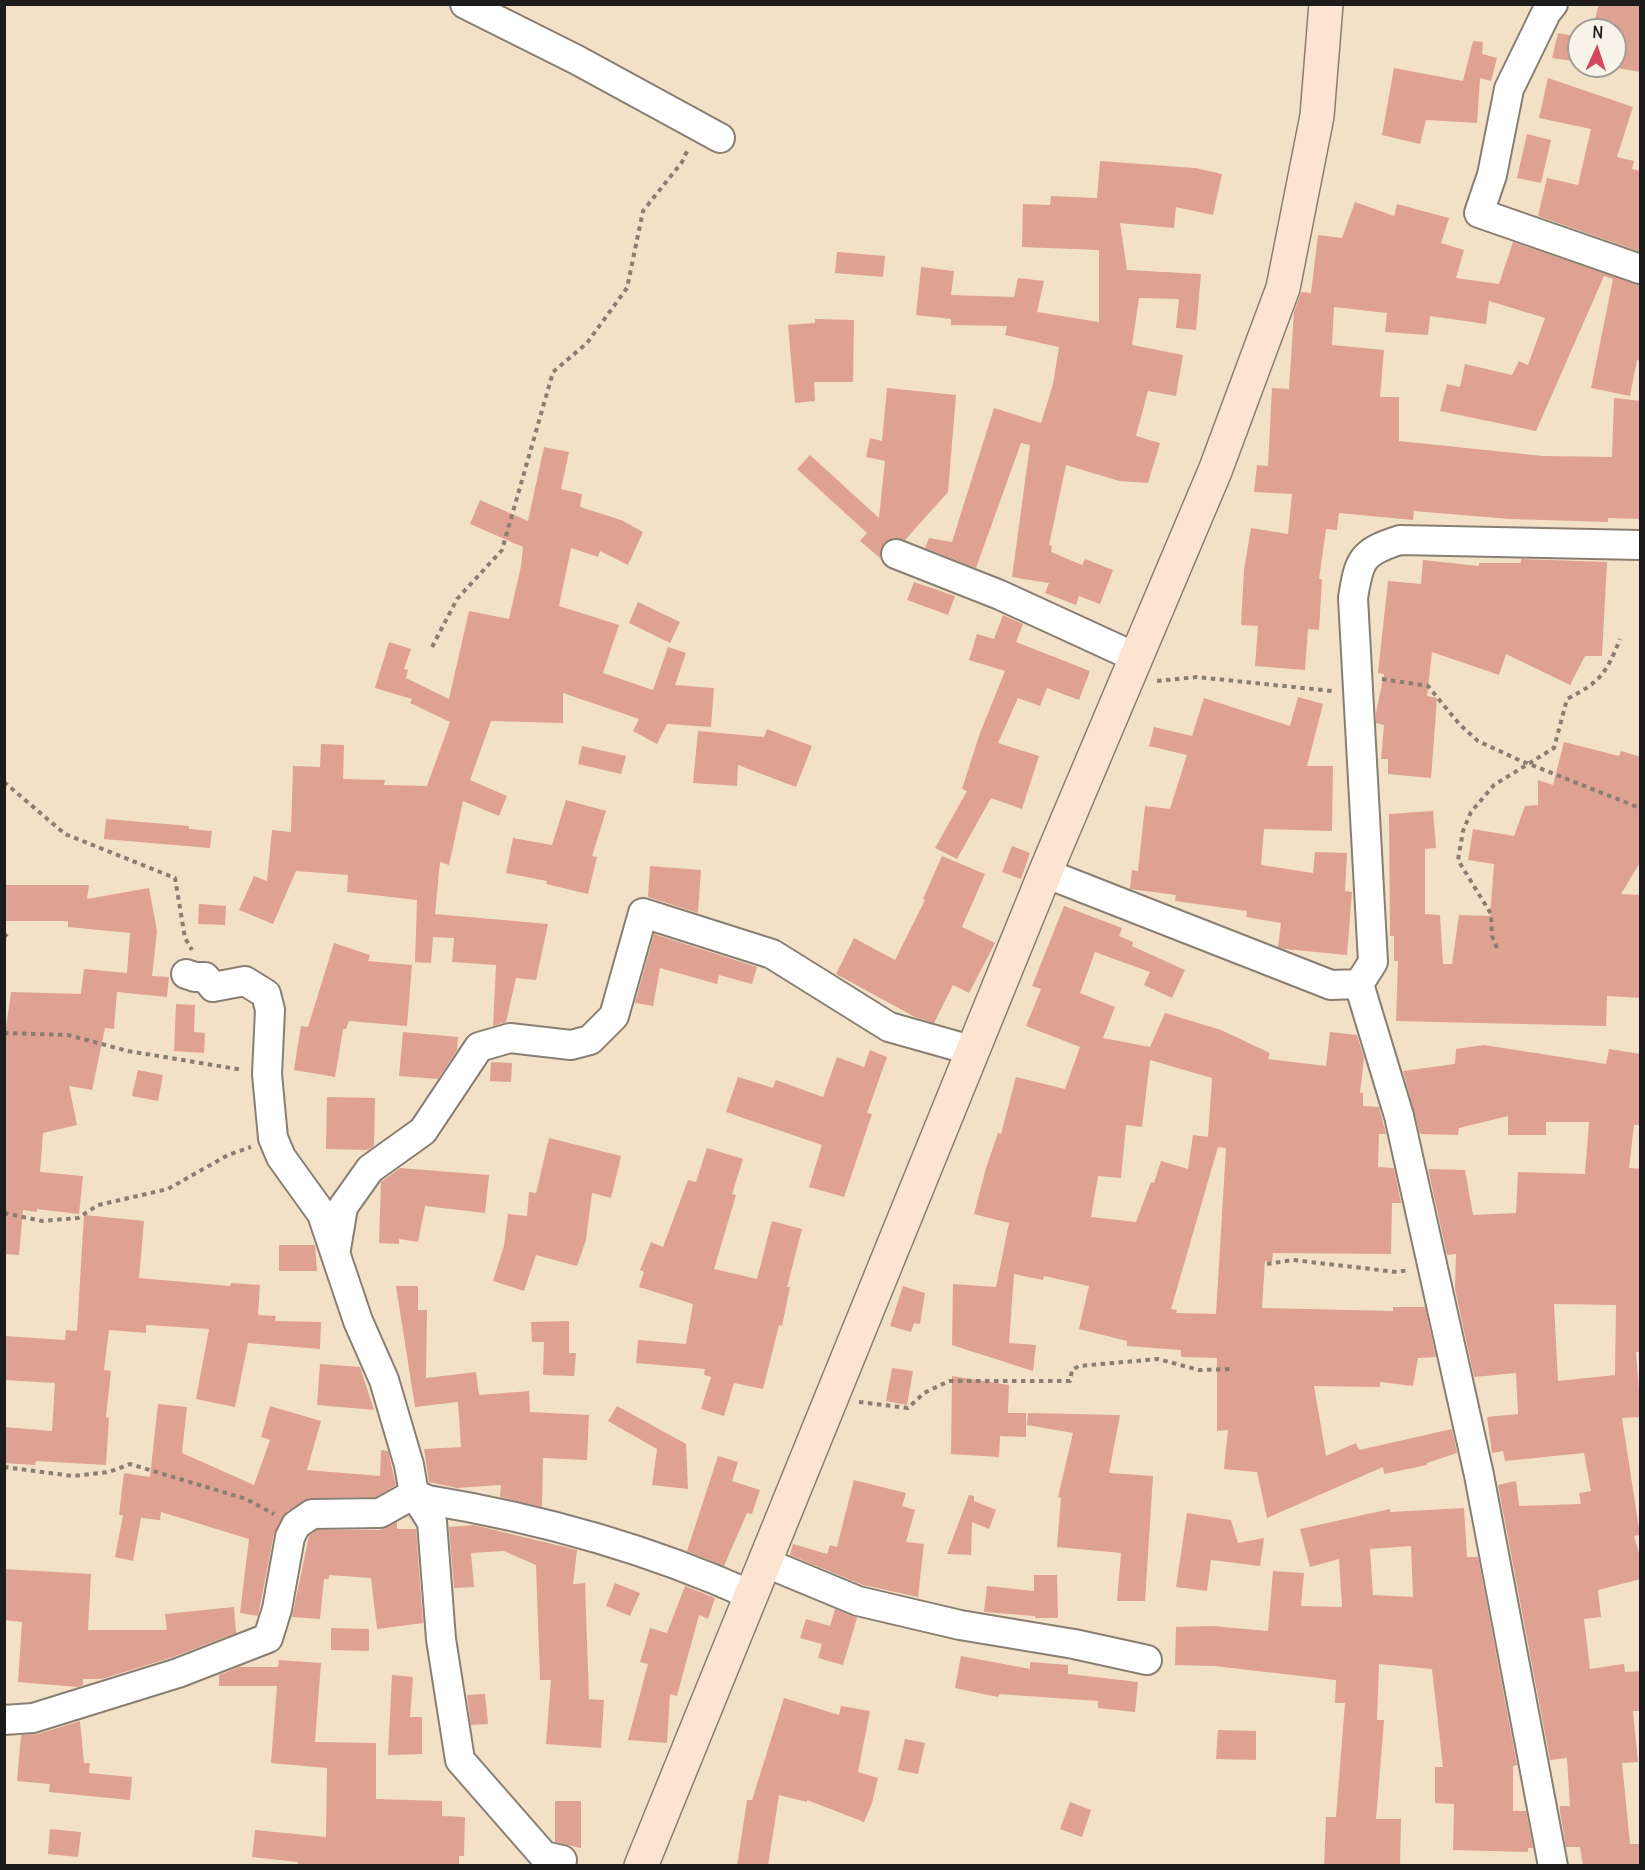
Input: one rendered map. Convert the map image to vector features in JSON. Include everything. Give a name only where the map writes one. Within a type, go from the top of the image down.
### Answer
[{"type":"street","points":[[465,4],[578,60],[709,133]]},
{"type":"street","points":[[641,1866],[1045,873],[1215,471],[1283,288],[1317,116],[1326,4]]},
{"type":"street","points":[[1553,4],[1546,13],[1509,89],[1492,175],[1479,213],[1641,269]]},
{"type":"street","points":[[1552,1866],[1479,1475],[1399,1116],[1359,984],[1373,962],[1353,598],[1356,576],[1364,559],[1374,549],[1401,540],[1641,544]]},
{"type":"street","points":[[896,554],[1000,595],[1135,657]]},
{"type":"street","points":[[1045,873],[1331,985],[1359,984]]},
{"type":"street","points":[[336,1251],[343,1207],[370,1168],[423,1131],[479,1047],[510,1038],[571,1045],[590,1040],[614,1016],[643,913],[772,954],[889,1027],[974,1052]]},
{"type":"street","points":[[186,974],[195,977],[205,976],[213,987],[245,981],[266,994],[270,1010],[267,1074],[273,1138],[282,1157],[322,1214],[358,1321],[384,1380],[409,1465],[414,1494],[432,1522],[441,1639],[460,1760],[544,1856],[562,1860]]},
{"type":"street","points":[[4,1720],[33,1718],[178,1673],[268,1638],[277,1609],[290,1537],[296,1525],[312,1515],[380,1513],[414,1494]]},
{"type":"street","points":[[414,1494],[428,1500],[532,1521],[617,1546],[698,1571],[751,1595]]},
{"type":"street","points":[[764,1562],[858,1601],[960,1625],[1074,1644],[1147,1660]]},
{"type":"path","points":[[432,647],[456,599],[502,550],[553,372],[587,343],[627,288],[643,211],[682,162],[709,133]]},
{"type":"path","points":[[1497,948],[1492,936],[1491,914],[1458,860],[1463,831],[1471,812],[1494,784],[1554,748],[1568,699],[1595,684],[1613,657],[1620,639]]},
{"type":"path","points":[[1149,686],[1158,680],[1197,677],[1428,686],[1460,725],[1478,741],[1528,764],[1641,808]]},
{"type":"path","points":[[4,782],[65,834],[175,878],[185,938],[213,987]]},
{"type":"path","points":[[4,937],[10,931]]},
{"type":"path","points":[[4,1033],[68,1035],[128,1051],[267,1074]]},
{"type":"path","points":[[4,1213],[42,1221],[78,1218],[98,1205],[168,1189],[228,1155],[273,1138]]},
{"type":"path","points":[[1267,1264],[1293,1260],[1397,1272],[1433,1267]]},
{"type":"path","points":[[832,1396],[873,1405],[908,1408],[924,1394],[949,1382],[1070,1381],[1072,1370],[1079,1366],[1158,1359],[1199,1370],[1233,1369]]},
{"type":"path","points":[[4,1467],[73,1476],[109,1472],[130,1464],[246,1499],[296,1525]]},
{"type":"building","points":[[1599,4],[1641,4],[1641,72],[1627,70],[1627,18],[1595,18]]},
{"type":"building","points":[[1558,33],[1567,35],[1567,60],[1552,58]]},
{"type":"building","points":[[1473,41],[1483,42],[1482,54],[1497,58],[1491,81],[1480,78],[1477,123],[1426,120],[1420,144],[1382,135],[1394,68],[1463,81]]},
{"type":"building","points":[[1548,78],[1633,107],[1617,157],[1634,161],[1632,169],[1641,171],[1641,252],[1538,216],[1547,178],[1578,185],[1591,129],[1539,118]]},
{"type":"building","points":[[1527,134],[1551,140],[1541,183],[1517,178]]},
{"type":"building","points":[[1100,161],[1195,168],[1222,174],[1213,215],[1176,207],[1174,228],[1120,223],[1127,270],[1201,274],[1196,330],[1176,328],[1179,299],[1139,298],[1132,345],[1183,355],[1176,396],[1148,391],[1136,436],[1160,443],[1148,483],[1119,481],[1066,465],[1049,545],[1052,546],[1051,552],[1082,565],[1085,559],[1113,570],[1100,604],[1079,596],[1076,605],[1045,593],[1049,583],[1012,577],[1030,445],[1021,443],[976,568],[925,548],[929,538],[952,542],[994,408],[1041,423],[1053,384],[1059,347],[1005,335],[1007,326],[951,325],[951,319],[916,315],[921,267],[954,271],[951,295],[1014,297],[1018,278],[1044,281],[1037,312],[1099,322],[1099,250],[1022,247],[1023,204],[1050,205],[1051,196],[1097,198]]},
{"type":"building","points":[[1355,202],[1394,216],[1397,204],[1449,218],[1441,243],[1464,250],[1456,278],[1499,284],[1513,242],[1641,285],[1641,361],[1637,360],[1630,396],[1591,388],[1613,279],[1604,276],[1536,431],[1440,411],[1447,384],[1460,387],[1465,364],[1512,375],[1519,361],[1528,365],[1545,318],[1489,301],[1486,324],[1430,316],[1428,335],[1385,332],[1387,313],[1334,307],[1332,345],[1384,350],[1380,397],[1399,397],[1399,441],[1543,456],[1612,457],[1614,398],[1641,401],[1641,519],[1608,518],[1608,522],[1510,519],[1414,511],[1413,520],[1339,513],[1337,530],[1326,529],[1319,579],[1322,579],[1319,630],[1308,629],[1305,670],[1255,666],[1258,626],[1241,625],[1244,570],[1251,528],[1288,534],[1292,494],[1254,492],[1257,465],[1268,466],[1272,388],[1289,389],[1294,312],[1301,292],[1311,293],[1318,235],[1342,238]]},
{"type":"building","points":[[837,252],[885,256],[883,277],[835,273]]},
{"type":"building","points":[[815,319],[854,320],[853,382],[814,382],[815,401],[795,403],[788,325],[815,323]]},
{"type":"building","points":[[887,388],[956,395],[948,492],[905,540],[894,538],[885,542],[880,558],[860,541],[867,533],[797,469],[810,455],[879,518],[885,461],[866,457],[870,438],[882,441]]},
{"type":"building","points":[[544,447],[569,452],[561,489],[582,494],[580,507],[621,520],[643,532],[628,565],[600,551],[598,557],[571,548],[559,606],[619,625],[603,673],[653,690],[668,647],[686,653],[675,685],[714,688],[711,727],[667,724],[657,744],[633,731],[639,719],[563,693],[563,723],[491,721],[470,780],[507,796],[499,816],[463,801],[449,865],[440,862],[435,914],[548,924],[536,980],[516,978],[506,1022],[493,1026],[496,965],[452,962],[454,938],[433,937],[431,963],[415,962],[417,900],[347,892],[348,875],[296,871],[273,924],[239,910],[254,876],[267,881],[272,830],[291,832],[293,766],[320,767],[321,744],[344,745],[343,779],[385,780],[384,785],[427,786],[450,722],[410,703],[412,699],[375,688],[389,642],[411,649],[404,669],[408,670],[406,678],[449,699],[469,611],[509,619],[521,566],[523,547],[470,524],[480,500],[528,521]]},
{"type":"building","points":[[1521,559],[1607,562],[1602,656],[1585,656],[1570,685],[1506,654],[1499,675],[1432,652],[1427,696],[1437,698],[1431,778],[1388,774],[1388,759],[1381,759],[1384,725],[1376,723],[1376,713],[1384,674],[1378,673],[1388,581],[1421,584],[1423,560],[1479,566],[1479,563],[1521,563]]},
{"type":"building","points":[[914,582],[955,596],[948,615],[907,600]]},
{"type":"building","points":[[638,602],[680,622],[670,643],[629,623]]},
{"type":"building","points":[[1003,615],[1023,624],[1016,642],[1090,671],[1079,700],[1047,688],[1040,706],[1018,698],[998,743],[1039,756],[1022,809],[991,798],[957,859],[935,848],[967,791],[962,789],[980,733],[1005,671],[969,660],[977,634],[994,639]]},
{"type":"building","points":[[1298,697],[1323,704],[1307,766],[1333,766],[1332,831],[1264,829],[1261,865],[1313,873],[1315,852],[1347,853],[1345,891],[1352,892],[1347,955],[1278,947],[1281,923],[1246,917],[1247,911],[1175,901],[1176,895],[1130,889],[1132,870],[1138,871],[1145,806],[1170,809],[1187,755],[1149,746],[1154,727],[1192,736],[1204,698],[1290,726]]},
{"type":"building","points":[[767,729],[812,746],[796,787],[738,765],[737,786],[693,783],[698,731],[764,737]]},
{"type":"building","points":[[1564,742],[1619,756],[1621,751],[1641,757],[1641,861],[1621,894],[1641,895],[1641,998],[1607,996],[1606,1026],[1396,1021],[1398,961],[1394,961],[1394,936],[1390,936],[1389,814],[1433,811],[1436,848],[1425,849],[1425,914],[1440,915],[1443,964],[1452,964],[1459,915],[1490,916],[1494,864],[1468,860],[1473,829],[1514,836],[1525,806],[1538,805],[1538,780],[1553,785]]},
{"type":"building","points":[[582,746],[626,756],[621,774],[578,764]]},
{"type":"building","points":[[566,800],[606,811],[592,856],[597,857],[588,894],[546,884],[547,881],[506,873],[513,838],[552,845]]},
{"type":"building","points":[[106,819],[189,826],[189,829],[212,831],[210,848],[104,839]]},
{"type":"building","points":[[1012,846],[1030,853],[1021,879],[1002,872]]},
{"type":"building","points":[[942,856],[985,874],[962,927],[995,943],[969,993],[953,985],[934,1023],[915,1017],[836,974],[854,938],[895,960],[925,900],[923,899]]},
{"type":"building","points":[[650,866],[701,870],[698,913],[648,897]]},
{"type":"building","points":[[6,885],[89,885],[87,899],[149,888],[157,931],[152,976],[169,977],[167,997],[117,992],[114,1029],[105,1028],[92,1090],[69,1086],[77,1125],[43,1133],[40,1172],[83,1176],[79,1214],[37,1209],[37,1212],[23,1210],[19,1255],[4,1254],[4,1041],[11,992],[81,994],[84,969],[127,973],[130,933],[68,927],[68,921],[6,921]]},
{"type":"building","points":[[199,904],[226,906],[225,925],[198,924]]},
{"type":"building","points":[[1064,906],[1122,928],[1119,936],[1133,942],[1132,946],[1185,970],[1172,998],[1144,985],[1150,972],[1095,952],[1080,993],[1115,1007],[1103,1038],[1150,1047],[1165,1013],[1221,1030],[1270,1053],[1268,1059],[1326,1066],[1330,1032],[1357,1035],[1364,1058],[1360,1093],[1363,1093],[1363,1106],[1379,1107],[1386,1134],[1379,1134],[1378,1167],[1394,1168],[1401,1203],[1392,1203],[1391,1254],[1273,1253],[1272,1262],[1265,1261],[1262,1308],[1393,1311],[1393,1307],[1425,1307],[1436,1357],[1418,1358],[1413,1386],[1380,1382],[1380,1387],[1314,1386],[1326,1456],[1356,1443],[1359,1450],[1452,1429],[1457,1453],[1427,1463],[1427,1465],[1384,1474],[1383,1467],[1267,1518],[1257,1472],[1224,1469],[1228,1430],[1217,1431],[1217,1358],[1181,1357],[1181,1350],[1127,1346],[1127,1341],[1079,1329],[1089,1286],[1044,1276],[1043,1280],[1014,1274],[1009,1343],[1036,1345],[1033,1371],[952,1345],[953,1284],[996,1287],[1009,1223],[974,1214],[986,1168],[998,1133],[1001,1134],[1016,1077],[1065,1089],[1080,1047],[1026,1026],[1041,989],[1032,986]],"holes":[[[1150,1060],[1212,1078],[1208,1137],[1193,1135],[1188,1169],[1161,1161],[1154,1183],[1151,1182],[1136,1222],[1091,1217],[1098,1176],[1121,1178],[1126,1125],[1142,1127]],[[1218,1147],[1226,1148],[1216,1314],[1176,1313],[1177,1310],[1171,1309]]]},
{"type":"building","points":[[654,934],[757,967],[752,984],[719,975],[717,984],[660,968],[653,1006],[635,1003]]},
{"type":"building","points":[[334,943],[370,955],[368,961],[412,965],[407,1026],[349,1021],[346,1029],[343,1029],[335,1077],[294,1070],[301,1026],[308,1027]]},
{"type":"building","points":[[176,1004],[195,1005],[194,1032],[205,1033],[204,1053],[174,1051]]},
{"type":"building","points":[[403,1032],[458,1037],[457,1050],[438,1079],[399,1076]]},
{"type":"building","points":[[1484,1045],[1606,1064],[1609,1049],[1641,1054],[1641,1125],[1634,1125],[1629,1168],[1641,1169],[1641,1352],[1636,1352],[1641,1417],[1622,1418],[1640,1535],[1634,1536],[1641,1560],[1641,1579],[1598,1590],[1601,1617],[1584,1619],[1590,1669],[1624,1664],[1625,1672],[1641,1671],[1641,1711],[1633,1711],[1638,1762],[1622,1763],[1630,1844],[1641,1844],[1641,1866],[1583,1866],[1580,1847],[1566,1847],[1560,1806],[1570,1806],[1567,1758],[1550,1760],[1498,1485],[1516,1481],[1519,1506],[1581,1504],[1579,1493],[1591,1491],[1584,1453],[1505,1461],[1503,1451],[1492,1453],[1487,1417],[1518,1414],[1516,1373],[1474,1377],[1455,1289],[1456,1254],[1447,1255],[1428,1169],[1465,1170],[1473,1215],[1516,1213],[1518,1172],[1585,1174],[1589,1122],[1546,1122],[1546,1135],[1508,1135],[1508,1116],[1459,1128],[1458,1135],[1420,1134],[1403,1071],[1455,1064],[1456,1049]],"holes":[[[1554,1304],[1616,1305],[1615,1375],[1558,1381]]]},
{"type":"building","points":[[870,1050],[887,1057],[867,1113],[872,1114],[844,1197],[809,1187],[822,1145],[726,1112],[738,1077],[773,1088],[776,1080],[823,1097],[837,1057],[864,1067]]},
{"type":"building","points":[[491,1062],[512,1063],[511,1082],[490,1081]]},
{"type":"building","points":[[138,1070],[163,1075],[158,1101],[132,1096]]},
{"type":"building","points":[[327,1097],[375,1098],[374,1146],[368,1150],[326,1149]]},
{"type":"building","points":[[549,1138],[621,1156],[611,1198],[592,1193],[586,1240],[577,1266],[536,1255],[524,1291],[493,1281],[504,1246],[508,1214],[527,1216],[529,1192],[536,1193]]},
{"type":"building","points":[[707,1148],[743,1159],[732,1194],[736,1195],[714,1269],[757,1279],[772,1221],[802,1229],[787,1287],[790,1287],[782,1326],[779,1325],[763,1389],[734,1383],[724,1416],[701,1409],[711,1377],[704,1375],[705,1369],[636,1363],[638,1340],[686,1344],[693,1304],[639,1287],[644,1272],[640,1270],[651,1242],[663,1247],[688,1180],[696,1182]]},
{"type":"building","points":[[400,1168],[489,1175],[485,1213],[425,1206],[418,1242],[399,1239],[399,1244],[379,1243],[381,1182]]},
{"type":"building","points":[[84,1215],[144,1221],[139,1278],[230,1286],[231,1283],[260,1285],[258,1315],[276,1316],[275,1321],[321,1322],[320,1349],[248,1343],[235,1407],[196,1399],[209,1329],[146,1325],[146,1333],[109,1330],[104,1370],[111,1371],[106,1417],[109,1418],[106,1465],[36,1461],[35,1465],[4,1463],[4,1427],[52,1431],[55,1383],[4,1380],[4,1336],[65,1340],[66,1330],[77,1331]]},
{"type":"building","points":[[279,1245],[315,1245],[317,1271],[279,1271]]},
{"type":"building","points":[[396,1286],[418,1286],[418,1310],[427,1310],[426,1378],[476,1372],[479,1395],[529,1391],[530,1412],[589,1415],[587,1460],[543,1458],[542,1507],[500,1497],[501,1485],[457,1488],[429,1482],[424,1449],[461,1447],[458,1402],[415,1407]]},
{"type":"building","points":[[903,1286],[925,1293],[920,1324],[914,1323],[911,1332],[890,1326]]},
{"type":"building","points":[[569,1321],[569,1353],[576,1353],[574,1376],[543,1375],[544,1342],[532,1342],[531,1322]]},
{"type":"building","points":[[320,1364],[360,1367],[374,1410],[317,1405]]},
{"type":"building","points":[[892,1368],[913,1371],[907,1405],[886,1401]]},
{"type":"building","points":[[952,1376],[1009,1385],[1008,1413],[1026,1413],[1026,1437],[1000,1436],[999,1457],[951,1454]]},
{"type":"building","points":[[158,1404],[187,1407],[182,1453],[254,1485],[270,1440],[261,1437],[270,1406],[321,1421],[307,1470],[380,1476],[381,1450],[388,1451],[396,1485],[376,1497],[311,1498],[287,1511],[274,1534],[258,1616],[240,1613],[249,1539],[161,1512],[160,1520],[141,1518],[133,1561],[115,1557],[123,1515],[119,1515],[124,1473],[150,1477]]},
{"type":"building","points":[[617,1406],[686,1444],[688,1489],[652,1485],[657,1449],[608,1421]]},
{"type":"building","points":[[1028,1413],[1120,1415],[1109,1473],[1153,1476],[1145,1601],[1117,1601],[1121,1553],[1057,1547],[1061,1498],[1058,1497],[1073,1433],[1027,1425]]},
{"type":"building","points":[[718,1456],[738,1462],[732,1481],[760,1490],[752,1514],[747,1513],[724,1566],[687,1551]]},
{"type":"building","points":[[854,1480],[906,1493],[902,1506],[915,1510],[906,1542],[924,1544],[918,1597],[863,1585],[790,1555],[793,1544],[827,1554],[830,1545],[837,1547]]},
{"type":"building","points":[[969,1495],[974,1496],[974,1501],[996,1510],[989,1529],[972,1522],[971,1555],[947,1554]]},
{"type":"building","points":[[1464,1508],[1467,1557],[1478,1557],[1517,1765],[1513,1766],[1513,1811],[1526,1811],[1533,1848],[1528,1848],[1528,1852],[1453,1850],[1454,1804],[1435,1803],[1435,1767],[1443,1767],[1432,1669],[1379,1664],[1377,1720],[1384,1720],[1376,1819],[1401,1819],[1400,1866],[1324,1866],[1326,1817],[1336,1817],[1345,1703],[1335,1703],[1336,1680],[1214,1666],[1175,1665],[1176,1627],[1212,1626],[1268,1631],[1273,1571],[1304,1573],[1301,1606],[1342,1607],[1339,1559],[1310,1567],[1300,1529],[1390,1509],[1390,1512]],"holes":[[[1411,1546],[1413,1597],[1373,1595],[1370,1549]]]},
{"type":"building","points":[[1187,1513],[1231,1520],[1238,1543],[1264,1538],[1260,1566],[1211,1560],[1207,1591],[1176,1587]]},
{"type":"building","points":[[397,1522],[397,1529],[416,1529],[423,1623],[377,1629],[371,1578],[329,1575],[329,1579],[324,1579],[320,1619],[292,1617],[309,1536],[317,1530],[380,1530]]},
{"type":"building","points":[[474,1525],[577,1550],[573,1584],[585,1583],[589,1699],[604,1700],[601,1748],[546,1744],[551,1680],[540,1680],[536,1565],[504,1551],[471,1553],[474,1587],[454,1588],[449,1527]]},
{"type":"building","points":[[4,1569],[91,1574],[88,1630],[167,1630],[165,1614],[234,1607],[236,1633],[173,1657],[102,1679],[83,1679],[83,1685],[78,1687],[18,1682],[22,1622],[4,1620]]},
{"type":"building","points":[[1034,1575],[1057,1575],[1058,1618],[1035,1618],[1035,1616],[984,1612],[987,1586],[1034,1591]]},
{"type":"building","points":[[615,1583],[640,1593],[630,1616],[606,1606]]},
{"type":"building","points":[[685,1586],[715,1598],[708,1619],[699,1615],[677,1696],[670,1694],[667,1743],[628,1740],[648,1664],[640,1662],[650,1628],[667,1633]]},
{"type":"building","points":[[835,1609],[857,1618],[843,1665],[818,1658],[822,1644],[800,1638],[806,1619],[830,1626]]},
{"type":"building","points":[[331,1628],[369,1629],[369,1651],[331,1650]]},
{"type":"building","points":[[961,1656],[1030,1669],[1030,1662],[1068,1665],[1068,1674],[1138,1682],[1135,1712],[1098,1708],[1098,1701],[999,1694],[998,1697],[955,1688]]},
{"type":"building","points":[[279,1660],[321,1663],[315,1742],[376,1743],[376,1799],[442,1801],[442,1816],[465,1817],[464,1856],[459,1856],[459,1866],[298,1866],[298,1862],[252,1857],[255,1830],[326,1837],[327,1768],[271,1763],[277,1686],[219,1686],[219,1675],[239,1667],[278,1667]]},
{"type":"building","points":[[392,1675],[413,1677],[410,1717],[422,1717],[422,1754],[388,1755]]},
{"type":"building","points":[[485,1694],[488,1724],[471,1725],[467,1695]]},
{"type":"building","points":[[784,1698],[839,1715],[841,1706],[870,1711],[858,1772],[878,1778],[872,1803],[864,1822],[807,1800],[807,1802],[779,1795],[768,1866],[737,1866],[747,1800],[752,1800]]},
{"type":"building","points":[[80,1721],[84,1763],[90,1763],[89,1773],[132,1777],[130,1800],[49,1792],[50,1784],[17,1781],[21,1735],[38,1734]]},
{"type":"building","points":[[1218,1730],[1256,1731],[1256,1760],[1216,1759]]},
{"type":"building","points":[[905,1739],[925,1743],[918,1774],[898,1770]]},
{"type":"building","points":[[555,1801],[581,1801],[581,1848],[555,1842]]},
{"type":"building","points":[[1070,1802],[1091,1810],[1082,1837],[1060,1829]]},
{"type":"building","points":[[50,1829],[81,1832],[78,1857],[48,1854]]}]
